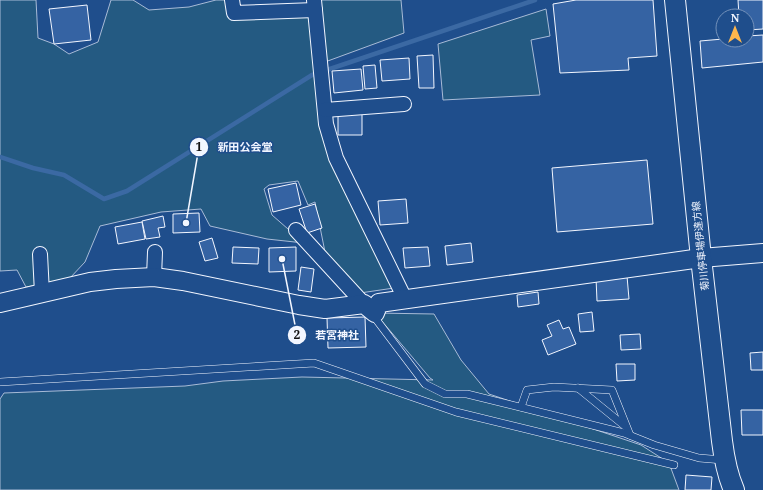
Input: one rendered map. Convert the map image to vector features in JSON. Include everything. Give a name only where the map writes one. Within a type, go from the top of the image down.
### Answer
[{"type":"main road","name":"菊川停車場伊達方線","points":[[675,0],[701,258],[725,460],[734,490]]},
{"type":"street","points":[[232,0],[234,14],[315,5],[326,124],[336,158],[405,299]]},
{"type":"street","points":[[325,110],[404,104]]},
{"type":"street","points":[[296,230],[364,304],[375,313],[379,303],[701,258],[763,253]]},
{"type":"street","points":[[154,277],[155,252]]},
{"type":"street","points":[[40,254],[42,293]]},
{"type":"street","points":[[0,303],[90,282],[154,277],[183,281],[325,309],[364,304]]},
{"type":"lane","points":[[364,304],[425,384],[445,394],[467,394],[630,435],[654,445],[699,458],[725,460]]},
{"type":"lane","points":[[0,382],[314,363],[456,412],[674,465]]},
{"type":"lane","points":[[521,407],[527,390],[554,387],[612,390],[630,435]]},
{"type":"lane","points":[[578,388],[627,428]]},
{"type":"shaded area","points":[[0,0],[36,0],[38,38],[54,44],[69,54],[98,42],[111,0],[133,0],[149,10],[189,7],[216,0],[232,0],[233,14],[313,10],[326,124],[394,288],[360,293],[326,257],[315,202],[308,205],[298,181],[269,185],[264,189],[272,215],[304,243],[267,239],[210,226],[201,209],[161,212],[100,226],[85,262],[69,279],[26,287],[17,270],[0,271]]},
{"type":"shaded area","points":[[320,0],[401,0],[404,33],[325,62]]},
{"type":"shaded area","points":[[546,9],[550,36],[531,40],[540,95],[443,100],[438,44]]},
{"type":"shaded area","points":[[375,313],[434,314],[461,360],[489,394],[641,445],[669,463],[679,490],[0,490],[0,399],[4,393],[185,386],[223,381],[302,377],[433,380]]},
{"type":"building","points":[[576,0],[653,0],[657,56],[628,58],[629,70],[560,73],[553,4]]},
{"type":"building","points":[[738,0],[763,0],[763,29],[755,30],[755,8],[738,8]]},
{"type":"building","points":[[87,5],[91,40],[54,44],[49,9]]},
{"type":"building","points":[[763,35],[763,62],[702,68],[700,41],[715,40],[715,48],[755,48],[755,36]]},
{"type":"building","points":[[433,55],[434,88],[419,88],[417,56]]},
{"type":"building","points":[[409,58],[410,79],[382,81],[380,60]]},
{"type":"building","points":[[375,65],[377,88],[365,89],[363,66]]},
{"type":"building","points":[[361,69],[363,90],[334,93],[332,71]]},
{"type":"building","points":[[362,113],[362,135],[338,135],[338,114]]},
{"type":"building","points":[[647,160],[653,224],[557,232],[552,168]]},
{"type":"building","points":[[296,183],[301,205],[273,212],[268,189]]},
{"type":"building","points":[[406,199],[408,223],[380,225],[378,201]]},
{"type":"building","points":[[315,204],[322,228],[307,233],[299,209]]},
{"type":"building","points":[[199,213],[200,232],[173,233],[173,214]]},
{"type":"building","points":[[163,216],[165,227],[158,228],[160,237],[146,239],[142,221]]},
{"type":"building","points":[[142,222],[145,239],[118,244],[115,227]]},
{"type":"building","points":[[212,238],[218,258],[205,261],[199,242]]},
{"type":"building","points":[[471,243],[473,262],[447,265],[445,246]]},
{"type":"building","points":[[233,247],[259,248],[258,264],[232,263]]},
{"type":"building","points":[[296,247],[296,271],[269,272],[269,248]]},
{"type":"building","points":[[428,247],[430,266],[405,268],[403,248]]},
{"type":"building","points":[[301,267],[314,269],[311,292],[298,290]]},
{"type":"building","points":[[627,276],[629,299],[597,301],[596,278]]},
{"type":"building","points":[[538,292],[539,304],[518,307],[517,295]]},
{"type":"building","points":[[592,312],[594,331],[580,332],[578,314]]},
{"type":"building","points":[[365,317],[366,347],[328,348],[327,318]]},
{"type":"building","points":[[559,320],[563,329],[569,327],[576,344],[548,355],[542,340],[552,336],[547,325]]},
{"type":"building","points":[[640,334],[641,349],[621,350],[620,335]]},
{"type":"building","points":[[763,352],[763,370],[751,370],[750,353]]},
{"type":"building","points":[[616,364],[635,364],[635,380],[617,381]]},
{"type":"building","points":[[741,410],[763,410],[763,435],[742,435]]},
{"type":"building","points":[[686,475],[712,477],[711,490],[685,490]]},
{"type":"waterway","points":[[0,157],[33,168],[64,175],[104,199],[127,191],[312,75],[535,0]]},
{"type":"place","name":"新田公会堂","points":[[186,223]]},
{"type":"place","name":"若宮神社","points":[[282,259]]}]
